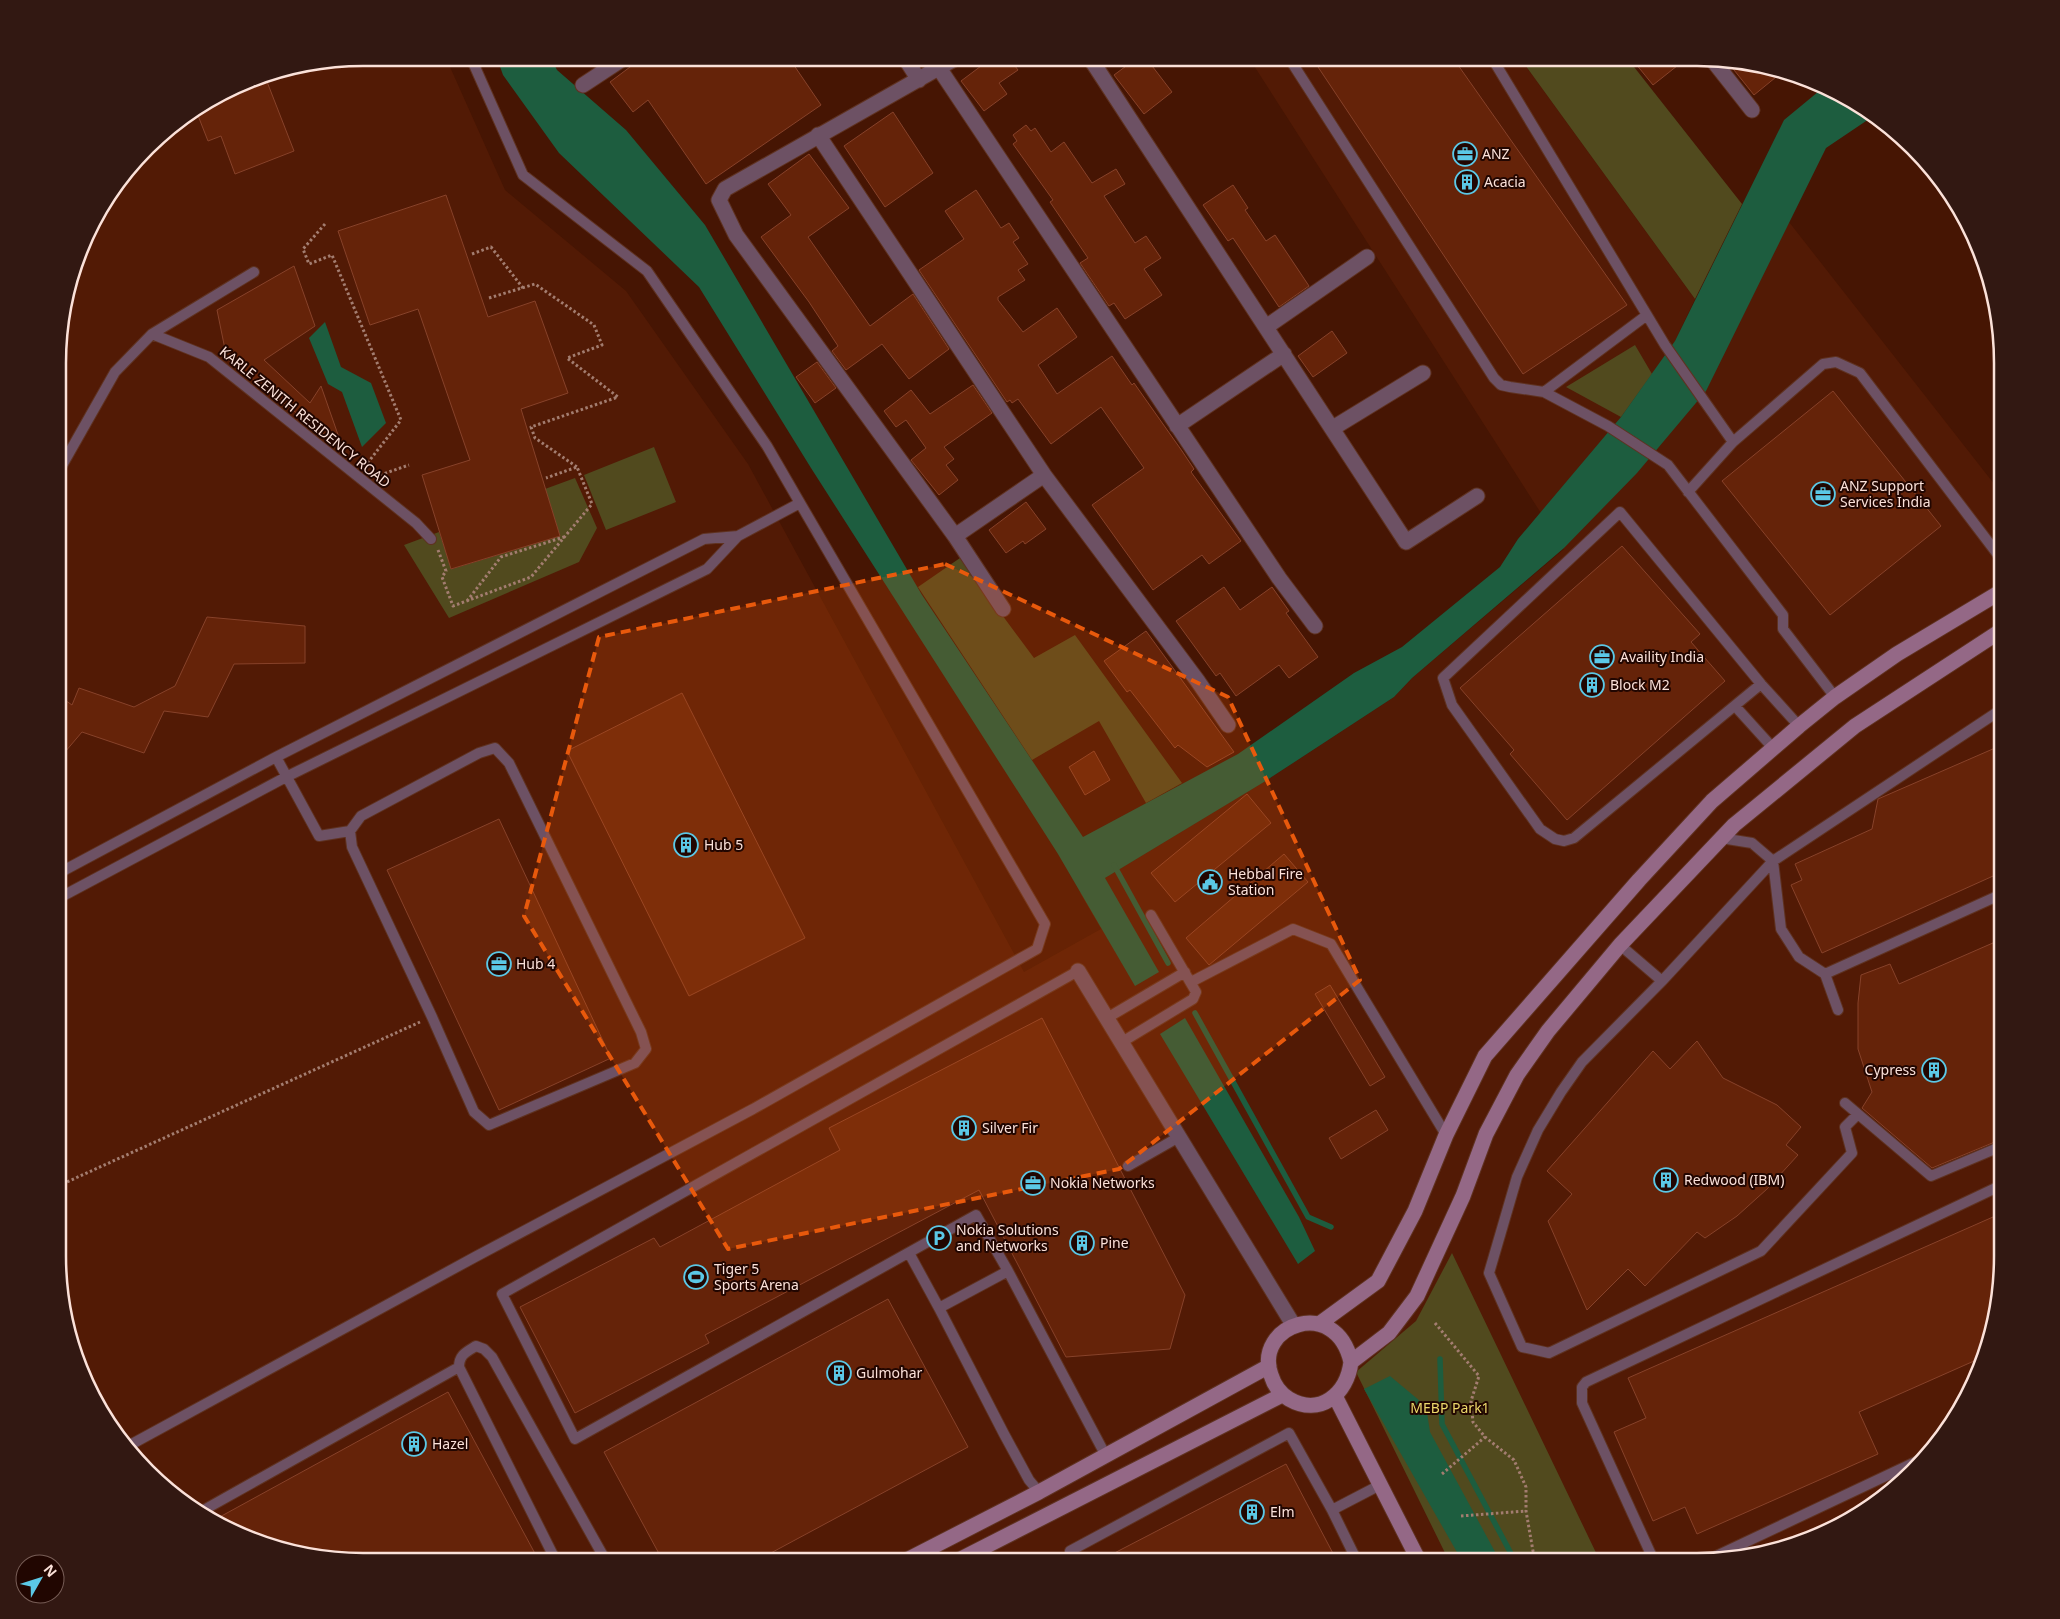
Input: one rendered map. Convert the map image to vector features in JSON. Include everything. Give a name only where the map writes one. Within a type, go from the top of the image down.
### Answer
[{"type":"street","points":[[583,85],[612,66]]},
{"type":"street","points":[[910,66],[919,80]]},
{"type":"street","points":[[942,66],[725,189],[719,200],[736,235],[954,536],[1002,609]]},
{"type":"street","points":[[1095,66],[1406,542],[1477,496]]},
{"type":"street","points":[[1718,67],[1752,110]]},
{"type":"street","points":[[939,68],[1279,578],[1314,626]]},
{"type":"street","points":[[818,135],[1044,474],[1197,680],[1228,725]]},
{"type":"street","points":[[1266,327],[1367,257]]},
{"type":"street","points":[[1178,426],[1284,354]]},
{"type":"street","points":[[1333,428],[1423,373]]},
{"type":"street","points":[[954,536],[1044,474]]},
{"type":"street","points":[[1319,1324],[1378,1281],[1415,1211],[1446,1136],[1486,1056],[1639,880],[1712,801],[1835,697],[1897,654],[1994,596]]},
{"type":"street","points":[[1350,1362],[1389,1334],[1417,1296],[1463,1196],[1486,1134],[1517,1075],[1548,1031],[1620,945],[1734,825],[1855,726],[1994,635]]},
{"type":"street","points":[[1078,971],[1294,1326]]},
{"type":"street","points":[[1306,1323],[1319,1324],[1331,1329],[1341,1338],[1348,1349],[1349,1375],[1344,1386],[1335,1396],[1323,1403],[1309,1405],[1295,1402],[1282,1395],[1274,1384],[1269,1366],[1269,1356],[1274,1343],[1283,1332],[1294,1326],[1306,1323]]},
{"type":"street","points":[[921,1553],[1039,1492],[1269,1366]]},
{"type":"street","points":[[973,1553],[1282,1395]]},
{"type":"street","points":[[1335,1396],[1415,1553]]},
{"type":"lane","points":[[134,1443],[753,1109],[1037,949],[1045,924],[767,446],[647,271],[523,175],[475,66]]},
{"type":"lane","points":[[1294,66],[1494,378],[1501,385],[1510,388],[1544,392],[1608,426],[1668,465],[1784,615],[1783,629],[1835,697]]},
{"type":"lane","points":[[1497,66],[1665,345],[1702,401],[1733,442]]},
{"type":"lane","points":[[66,458],[115,372],[152,334],[254,272]]},
{"type":"lane","points":[[1544,392],[1647,315]]},
{"type":"lane","name":"KARLE ZENITH RESIDENCY ROAD","points":[[152,334],[209,357],[416,523],[431,539]]},
{"type":"lane","points":[[1688,492],[1733,442],[1824,364],[1836,362],[1860,373],[1994,549]]},
{"type":"lane","points":[[66,894],[286,777],[707,569],[738,536],[800,503]]},
{"type":"lane","points":[[1761,684],[1574,838],[1564,840],[1555,838],[1540,829],[1452,704],[1443,678],[1620,512],[1761,684],[1799,726]]},
{"type":"lane","points":[[66,869],[276,757],[704,539],[738,536]]},
{"type":"lane","points":[[1735,706],[1773,748]]},
{"type":"lane","points":[[1858,1114],[1845,1127],[1852,1153],[1761,1251],[1549,1353],[1522,1347],[1489,1273],[1517,1178],[1538,1130],[1582,1062],[1662,981],[1773,861],[1994,714]]},
{"type":"lane","points":[[276,757],[318,836],[350,830],[361,816],[479,753],[495,748],[508,763],[641,1032],[646,1049],[635,1063],[489,1125],[474,1112],[432,1017],[352,847],[350,830]]},
{"type":"lane","points":[[1721,838],[1752,843],[1773,861],[1781,929],[1799,957],[1824,974],[1838,1010]]},
{"type":"lane","points":[[1824,974],[1994,898]]},
{"type":"lane","points":[[1122,1042],[1193,999],[1196,992],[1151,915]]},
{"type":"lane","points":[[1191,982],[1293,929],[1331,944],[1446,1136]]},
{"type":"lane","points":[[1620,945],[1662,981]]},
{"type":"lane","points":[[1078,971],[502,1294],[575,1439],[976,1215],[1008,1271],[1106,1456]]},
{"type":"lane","points":[[1107,1018],[1185,972]]},
{"type":"lane","points":[[1845,1103],[1931,1176],[1994,1149]]},
{"type":"lane","points":[[1128,1166],[1179,1137]]},
{"type":"lane","points":[[1650,1553],[1582,1403],[1582,1387],[1586,1382],[1994,1189]]},
{"type":"lane","points":[[909,1253],[1029,1480],[1039,1492]]},
{"type":"lane","points":[[938,1308],[1008,1271]]},
{"type":"lane","points":[[552,1553],[459,1367],[459,1361],[463,1354],[476,1346],[484,1349],[492,1357],[602,1553]]},
{"type":"lane","points":[[207,1508],[459,1367]]},
{"type":"lane","points":[[1071,1553],[1070,1551],[1289,1434],[1332,1510],[1353,1553]]},
{"type":"lane","points":[[1727,1551],[1907,1466]]},
{"type":"lane","points":[[1332,1510],[1380,1485]]},
{"type":"path","points":[[325,224],[304,249],[310,264],[332,255],[401,420],[360,479]]},
{"type":"path","points":[[472,254],[492,247],[524,288]]},
{"type":"path","points":[[431,539],[434,549],[438,550],[446,571],[442,577],[453,606],[531,577],[592,504],[577,467],[535,438],[531,427],[618,397],[567,358],[602,344],[594,325],[535,284],[489,298]]},
{"type":"path","points":[[360,479],[409,465]]},
{"type":"path","points":[[546,478],[577,467]]},
{"type":"path","points":[[467,600],[501,557],[565,537]]},
{"type":"path","points":[[66,1182],[432,1017]]},
{"type":"path","points":[[1435,1323],[1479,1376],[1471,1401],[1473,1422],[1485,1437],[1514,1460],[1526,1486],[1526,1511],[1534,1553]]},
{"type":"path","points":[[1442,1474],[1485,1437]]},
{"type":"path","points":[[1461,1516],[1526,1511]]},
{"type":"highlighted area","points":[[945,564],[1228,697],[1360,980],[1119,1169],[728,1249],[524,916],[599,637]]},
{"type":"shaded area","points":[[364,66],[450,66],[505,190],[626,291],[748,464],[1024,972],[1101,929],[1080,893],[1264,782],[1394,697],[1412,678],[1564,549],[1254,66],[1526,66],[1695,299],[1675,341],[1705,391],[1789,222],[1994,484],[1994,1255],[1991,1294],[1984,1332],[1978,1351],[1963,1387],[1944,1421],[1907,1466],[1862,1503],[1828,1522],[1773,1543],[1735,1550],[1696,1553],[364,1553],[325,1550],[287,1543],[250,1530],[215,1513],[198,1503],[153,1466],[116,1421],[97,1387],[76,1332],[69,1294],[66,1255],[67,344],[76,287],[89,250],[106,215],[116,198],[153,153],[198,116],[250,89],[287,76],[306,72]]},
{"type":"shaded area","points":[[500,66],[555,66],[557,70],[626,130],[705,225],[922,595],[1083,837],[1238,754],[1354,673],[1402,647],[1500,567],[1518,539],[1621,417],[1675,341],[1784,120],[1818,92],[1845,106],[1867,120],[1826,148],[1706,391],[1637,473],[1564,548],[1412,678],[1394,697],[1264,782],[1105,878],[1159,972],[1135,986],[1058,854],[811,468],[699,287],[559,153],[503,75]]},
{"type":"shaded area","points":[[325,322],[341,367],[371,383],[386,423],[362,447],[342,392],[328,384],[309,338]]},
{"type":"shaded area","points":[[1185,1018],[1299,1217],[1315,1251],[1298,1264],[1160,1034]]},
{"type":"shaded area","points":[[1390,1376],[1426,1406],[1430,1432],[1496,1553],[1457,1553],[1364,1389]]},
{"type":"green space","points":[[1526,66],[1633,66],[1742,204],[1695,299]]},
{"type":"green space","points":[[1635,345],[1652,374],[1621,417],[1566,387]]},
{"type":"green space","points":[[654,447],[676,502],[606,530],[584,475]]},
{"type":"green space","points":[[575,478],[597,528],[579,562],[449,618],[404,545],[439,532],[452,569],[560,536],[545,489]]},
{"type":"green space","points":[[960,558],[1034,658],[1075,635],[1182,783],[1146,803],[1099,721],[1032,760],[918,587]]},
{"type":"green space","name":"MEBP Park1","points":[[1452,1253],[1596,1553],[1445,1553],[1356,1372],[1416,1321]]},
{"type":"building","points":[[631,66],[794,66],[821,105],[706,184],[648,100],[633,112],[610,82]]},
{"type":"building","points":[[981,66],[1015,66],[1018,70],[999,83],[1007,94],[984,111],[961,81]]},
{"type":"building","points":[[1126,66],[1152,66],[1172,92],[1144,114],[1114,75]]},
{"type":"building","name":"Acacia","points":[[1317,66],[1459,66],[1627,305],[1523,374]]},
{"type":"building","points":[[1638,66],[1677,66],[1653,85]]},
{"type":"building","points":[[1733,69],[1776,77],[1754,95]]},
{"type":"building","points":[[267,82],[294,151],[235,174],[221,136],[208,141],[198,116],[232,97]]},
{"type":"building","points":[[893,112],[933,173],[885,207],[844,146]]},
{"type":"building","points":[[1026,125],[1031,131],[1035,128],[1051,152],[1064,142],[1092,183],[1116,169],[1125,184],[1104,196],[1135,243],[1146,236],[1161,258],[1144,269],[1162,295],[1125,319],[1114,303],[1109,306],[1080,263],[1088,258],[1050,202],[1053,200],[1013,144],[1017,141],[1013,135]]},
{"type":"building","points":[[809,154],[849,208],[808,237],[870,326],[913,294],[949,349],[909,379],[882,344],[846,370],[832,351],[838,346],[809,302],[761,237],[791,215],[768,184]]},
{"type":"building","points":[[1233,185],[1248,208],[1245,210],[1266,241],[1275,235],[1309,286],[1279,307],[1233,238],[1228,241],[1203,205]]},
{"type":"building","points":[[976,190],[1001,228],[1009,223],[1019,238],[1013,242],[1028,264],[1018,270],[1025,280],[998,297],[998,300],[1023,332],[1057,308],[1077,337],[1038,365],[1057,394],[1112,356],[1132,385],[1134,383],[1182,451],[1194,469],[1191,472],[1241,541],[1209,564],[1202,555],[1153,590],[1092,505],[1144,468],[1101,407],[1051,444],[1018,399],[1012,403],[1010,400],[1007,402],[919,270],[964,239],[945,211]]},
{"type":"building","points":[[446,195],[488,317],[535,301],[568,393],[521,409],[560,536],[451,569],[422,475],[470,460],[418,309],[370,325],[338,231]]},
{"type":"building","points":[[294,266],[315,326],[264,360],[310,403],[321,386],[343,449],[227,359],[217,310]]},
{"type":"building","points":[[1332,331],[1347,353],[1313,377],[1298,356]]},
{"type":"building","points":[[817,362],[836,388],[815,403],[796,377]]},
{"type":"building","points":[[973,385],[992,413],[944,447],[954,459],[946,465],[958,480],[939,495],[911,460],[926,448],[906,420],[896,427],[884,411],[911,390],[930,414]]},
{"type":"building","points":[[1833,391],[1941,526],[1830,615],[1722,481]]},
{"type":"building","points":[[1026,502],[1046,529],[1025,544],[1023,541],[1006,553],[989,530]]},
{"type":"building","name":"Block M2","points":[[1622,546],[1700,634],[1691,642],[1725,681],[1567,820],[1510,754],[1514,750],[1460,688]]},
{"type":"building","points":[[1224,587],[1240,610],[1272,587],[1289,611],[1286,613],[1318,657],[1289,678],[1279,665],[1236,696],[1220,673],[1216,676],[1176,621]]},
{"type":"building","points":[[207,617],[305,626],[305,663],[234,664],[208,717],[164,711],[144,753],[82,732],[66,751],[66,701],[72,705],[79,688],[134,707],[175,686]]},
{"type":"building","points":[[1146,631],[1234,752],[1207,767],[1178,745],[1175,748],[1130,690],[1127,692],[1104,661]]},
{"type":"building","name":"Hub 5","points":[[682,693],[805,938],[689,996],[567,751]]},
{"type":"building","points":[[1994,748],[1994,876],[1822,953],[1791,885],[1802,880],[1795,864],[1872,829],[1878,799]]},
{"type":"building","points":[[1094,751],[1110,780],[1085,795],[1069,767]]},
{"type":"building","points":[[1247,794],[1271,823],[1175,902],[1151,873]]},
{"type":"building","name":"Hub 4","points":[[499,819],[611,1058],[499,1110],[387,870]]},
{"type":"building","points":[[1284,854],[1308,882],[1209,965],[1186,938]]},
{"type":"building","name":"Cypress","points":[[1994,942],[1994,1142],[1932,1168],[1862,1108],[1872,1092],[1858,1049],[1858,1003],[1861,975],[1890,964],[1899,984]]},
{"type":"building","points":[[1330,985],[1385,1077],[1370,1086],[1315,994]]},
{"type":"building","points":[[1042,1018],[1185,1295],[1170,1349],[1066,1357],[979,1190],[705,1335],[709,1343],[575,1413],[520,1307],[654,1238],[660,1247],[840,1150],[829,1128]]},
{"type":"building","name":"Redwood (IBM)","points":[[1697,1041],[1723,1078],[1777,1105],[1801,1127],[1786,1145],[1798,1155],[1767,1189],[1737,1216],[1705,1238],[1697,1232],[1645,1286],[1628,1269],[1587,1310],[1548,1221],[1572,1194],[1547,1171],[1653,1051],[1670,1069]]},
{"type":"building","points":[[1376,1110],[1388,1130],[1341,1159],[1329,1138]]},
{"type":"building","points":[[1994,1217],[1991,1294],[1984,1332],[1974,1361],[1859,1412],[1878,1454],[1697,1534],[1685,1507],[1653,1521],[1614,1432],[1646,1418],[1628,1378]]},
{"type":"building","name":"Gulmohar","points":[[888,1299],[968,1447],[771,1553],[659,1553],[604,1452]]},
{"type":"building","name":"Hazel","points":[[448,1392],[535,1553],[364,1553],[325,1550],[287,1543],[268,1537],[221,1516]]},
{"type":"building","name":"Elm","points":[[1286,1464],[1333,1553],[1114,1553]]},
{"type":"waterway","points":[[1114,865],[1168,963]]},
{"type":"waterway","points":[[1195,1013],[1308,1217],[1331,1227]]},
{"type":"waterway","points":[[1440,1359],[1442,1424],[1511,1553]]},
{"type":"place","name":"ANZ","points":[[1465,154]]},
{"type":"place","name":"Acacia","points":[[1467,182]]},
{"type":"place","name":"ANZ Support Services India","points":[[1823,494]]},
{"type":"place","name":"Availity India","points":[[1602,657]]},
{"type":"place","name":"Block M2","points":[[1592,685]]},
{"type":"place","name":"Hub 5","points":[[686,845]]},
{"type":"place","name":"Hebbal Fire Station","points":[[1210,882]]},
{"type":"place","name":"Hub 4","points":[[499,964]]},
{"type":"place","name":"Cypress","points":[[1934,1070]]},
{"type":"place","name":"Silver Fir","points":[[964,1128]]},
{"type":"place","name":"Redwood (IBM)","points":[[1666,1180]]},
{"type":"place","name":"Nokia Networks","points":[[1033,1183]]},
{"type":"place","name":"Nokia Solutions and Networks","points":[[939,1238]]},
{"type":"place","name":"Pine","points":[[1082,1243]]},
{"type":"place","name":"Tiger 5 Sports Arena","points":[[696,1277]]},
{"type":"place","name":"Gulmohar","points":[[839,1373]]},
{"type":"place","name":"Hazel","points":[[414,1444]]},
{"type":"place","name":"Elm","points":[[1252,1512]]}]
